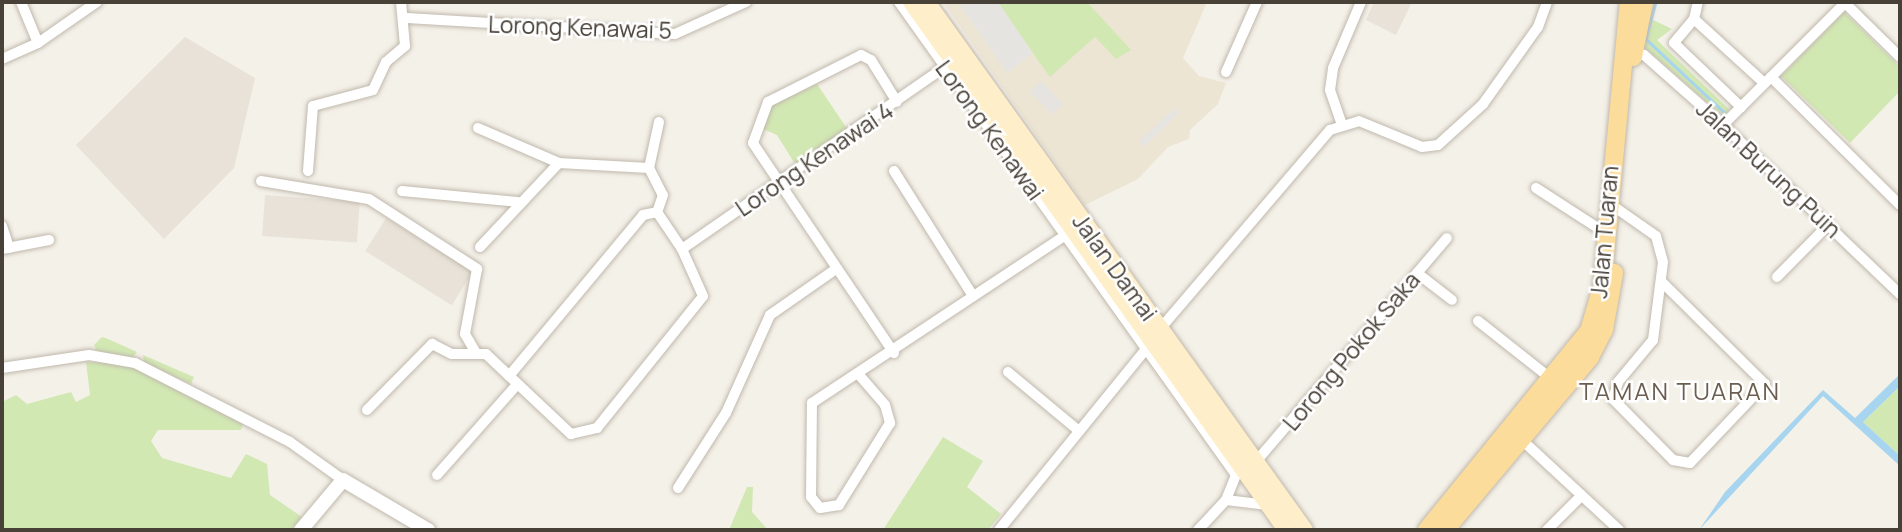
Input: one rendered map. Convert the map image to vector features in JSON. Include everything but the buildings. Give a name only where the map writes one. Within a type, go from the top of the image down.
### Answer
[{"type":"main road","name":"Jalan Damai","points":[[911,2],[1286,530]]},
{"type":"main road","name":"Jalan Damai","points":[[927,2],[1254,464],[1305,530]]},
{"type":"main road","name":"Jalan Tuaran","points":[[1427,530],[1554,381],[1598,308],[1629,2]]},
{"type":"main road","name":"Jalan Tuaran","points":[[1445,530],[1523,441],[1604,330],[1612,300],[1616,208],[1633,52],[1644,2]]},
{"type":"street","points":[[21,2],[38,44]]},
{"type":"street","points":[[2,59],[38,44],[97,2]]},
{"type":"street","points":[[308,170],[313,106],[373,90],[386,62],[405,46],[407,18],[401,2]]},
{"type":"street","name":"Lorong Kenawai 5","points":[[407,18],[675,34],[747,2]]},
{"type":"street","name":"Lorong Kenawai","points":[[899,2],[1236,475],[1226,500]]},
{"type":"street","points":[[1226,72],[1257,2]]},
{"type":"street","points":[[1341,122],[1330,90],[1333,68],[1361,2]]},
{"type":"street","points":[[1160,329],[1341,122],[1359,121],[1422,147],[1437,145],[1483,104],[1538,27],[1547,2]]},
{"type":"street","points":[[1698,2],[1694,19],[1674,43],[1741,107]]},
{"type":"street","points":[[1723,125],[1845,2],[1900,57]]},
{"type":"street","points":[[1694,19],[1768,80],[1900,205]]},
{"type":"street","name":"Jalan Burung Puin","points":[[1633,52],[1644,55],[1723,125],[1829,223],[1900,294]]},
{"type":"street","points":[[894,353],[753,143],[768,102],[861,55],[871,60],[897,102]]},
{"type":"street","name":"Lorong Kenawai 4","points":[[682,249],[945,67]]},
{"type":"street","points":[[657,212],[663,195],[649,168],[659,122]]},
{"type":"street","points":[[478,128],[559,163],[649,168]]},
{"type":"street","points":[[480,247],[519,202],[559,163]]},
{"type":"street","points":[[894,171],[972,296]]},
{"type":"street","points":[[261,181],[369,199],[477,269],[465,334],[476,353],[509,376],[514,388],[572,434],[597,428],[703,296],[682,249],[657,212]]},
{"type":"street","points":[[1536,188],[1607,234]]},
{"type":"street","points":[[402,191],[519,202]]},
{"type":"street","points":[[1616,208],[1660,241],[1662,283],[1653,340],[1618,382],[1613,399],[1674,460],[1690,463],[1765,384],[1662,283]]},
{"type":"street","points":[[509,376],[643,215],[657,212]]},
{"type":"street","points":[[1777,277],[1829,223]]},
{"type":"street","points":[[2,226],[5,248],[49,240]]},
{"type":"street","points":[[860,376],[885,405],[890,424],[839,505],[820,508],[811,497],[808,409],[1066,235]]},
{"type":"street","name":"Lorong Pokok Saka","points":[[1254,464],[1447,238]]},
{"type":"street","points":[[678,488],[726,413],[770,315],[836,269]]},
{"type":"street","points":[[1417,273],[1452,300]]},
{"type":"street","points":[[1478,321],[1554,381]]},
{"type":"street","points":[[367,410],[426,344],[452,354],[476,353]]},
{"type":"street","points":[[999,530],[1146,349]]},
{"type":"street","points":[[2,368],[89,355],[135,363],[290,442],[343,480],[428,530]]},
{"type":"street","points":[[1009,372],[1079,431]]},
{"type":"street","points":[[437,475],[514,388]]},
{"type":"street","points":[[1523,441],[1619,530]]},
{"type":"street","points":[[301,530],[343,480]]},
{"type":"street","points":[[1548,530],[1581,495]]},
{"type":"street","points":[[1198,530],[1226,500],[1268,505]]},
{"type":"shaded area","points":[[943,2],[1207,2],[1183,58],[1199,76],[1226,83],[1218,104],[1190,130],[1189,139],[1168,147],[1138,179],[1085,205]]},
{"type":"shaded area","points":[[958,2],[998,2],[1033,53],[1007,73]]},
{"type":"shaded area","points":[[1374,2],[1412,2],[1396,35],[1366,20]]},
{"type":"shaded area","points":[[185,37],[255,78],[234,168],[164,239],[76,145]]},
{"type":"shaded area","points":[[1041,81],[1063,104],[1052,114],[1030,91]]},
{"type":"shaded area","points":[[1175,108],[1179,113],[1144,147],[1139,141]]},
{"type":"shaded area","points":[[265,195],[360,202],[357,243],[262,236]]},
{"type":"shaded area","points":[[386,218],[473,272],[452,305],[365,251]]},
{"type":"green space","points":[[996,2],[1087,2],[1131,50],[1116,59],[1095,37],[1050,77]]},
{"type":"green space","points":[[1844,12],[1900,67],[1900,91],[1850,143],[1781,76]]},
{"type":"green space","points":[[1647,17],[1672,29],[1657,40],[1729,109],[1724,117],[1642,45]]},
{"type":"green space","points":[[817,84],[848,130],[795,164],[777,135],[761,128],[767,108]]},
{"type":"green space","points":[[102,337],[137,352],[133,357],[97,351],[94,345]]},
{"type":"green space","points":[[143,355],[194,377],[191,384],[144,363]]},
{"type":"green space","points":[[86,362],[124,363],[243,424],[241,430],[158,430],[151,441],[162,458],[231,478],[246,454],[267,464],[270,495],[302,517],[290,530],[2,530],[2,402],[16,395],[27,404],[71,392],[76,402],[90,395]]},
{"type":"green space","points":[[1900,386],[1900,456],[1863,422]]},
{"type":"green space","points":[[943,437],[983,461],[967,487],[1001,514],[988,530],[883,530]]},
{"type":"green space","points":[[747,487],[753,487],[752,512],[768,530],[729,530]]},
{"type":"water","points":[[1900,374],[1900,386],[1863,422],[1900,456],[1900,466],[1823,396],[1699,530],[1725,492],[1823,390],[1855,418]]},
{"type":"waterway","points":[[1656,2],[1646,39],[1724,112]]},
{"type":"district","name":"TAMAN TUARAN","points":[[1680,391]]}]
